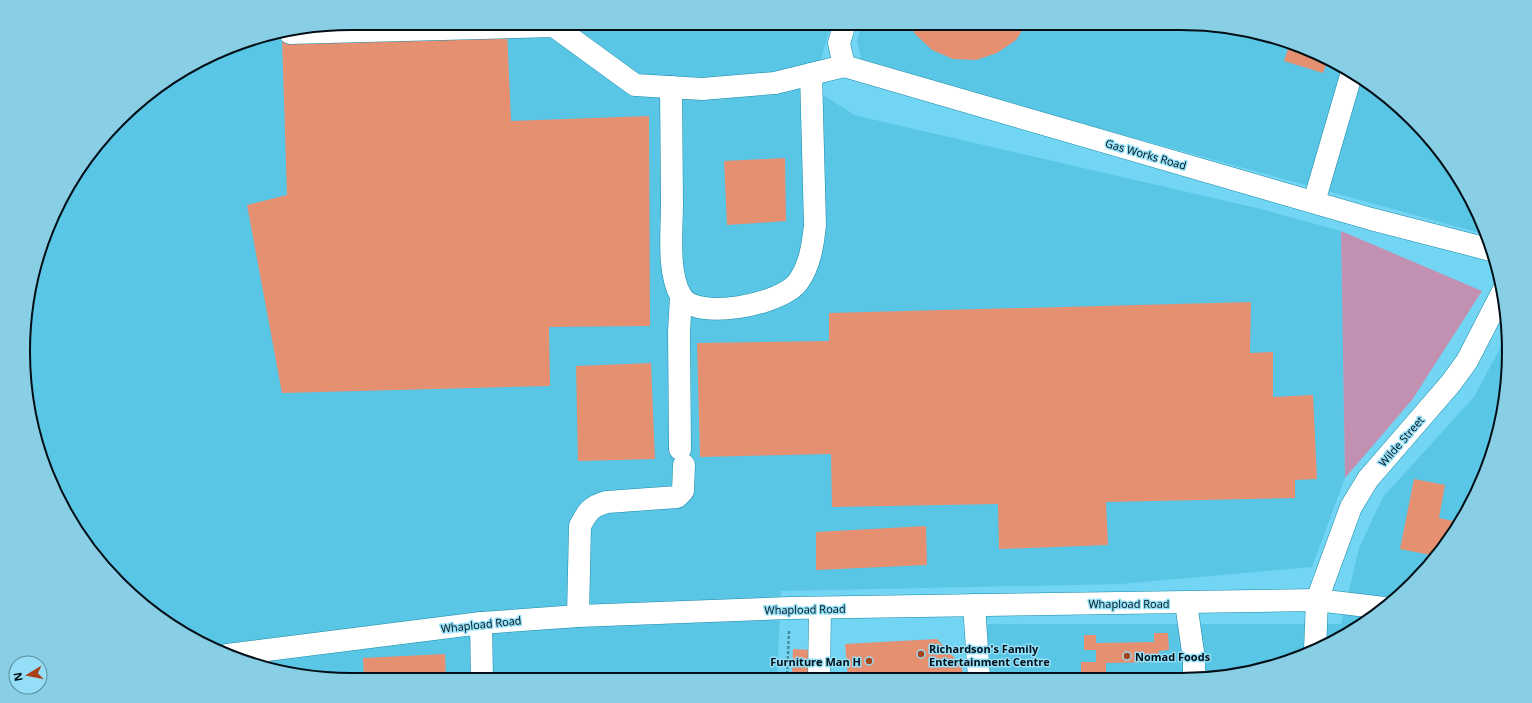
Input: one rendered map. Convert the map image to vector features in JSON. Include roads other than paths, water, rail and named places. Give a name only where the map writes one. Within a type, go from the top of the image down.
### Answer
[{"type":"street","points":[[319,32],[389,30]]},
{"type":"street","points":[[561,30],[634,85],[702,89],[775,83],[844,66],[839,43],[843,30]]},
{"type":"street","name":"Gas Works Road","points":[[844,66],[1314,202],[1485,248]]},
{"type":"street","points":[[681,297],[693,305],[706,308],[739,307],[763,302],[786,293],[798,282],[813,249],[815,225],[811,74]]},
{"type":"street","points":[[1314,202],[1350,79]]},
{"type":"street","points":[[578,616],[580,526],[587,513],[597,504],[607,502],[677,498],[683,491],[679,332],[681,297],[675,283],[672,250],[671,87]]},
{"type":"street","name":"Wilde Street","points":[[1315,644],[1317,600],[1351,507],[1368,479],[1451,383],[1467,361],[1498,301]]},
{"type":"street","name":"Whapload Road","points":[[240,653],[481,623],[578,616],[790,608],[1317,600],[1376,607]]},
{"type":"street","points":[[1186,603],[1194,659],[1194,672]]},
{"type":"street","points":[[974,605],[979,673]]},
{"type":"street","points":[[819,673],[820,608]]},
{"type":"street","points":[[481,623],[482,673]]},
{"type":"place","name":"Richardson's Family Entertainment Centre","points":[[921,654]]},
{"type":"place","name":"Nomad Foods","points":[[1127,656]]},
{"type":"place","name":"Furniture Man H","points":[[869,661]]}]
